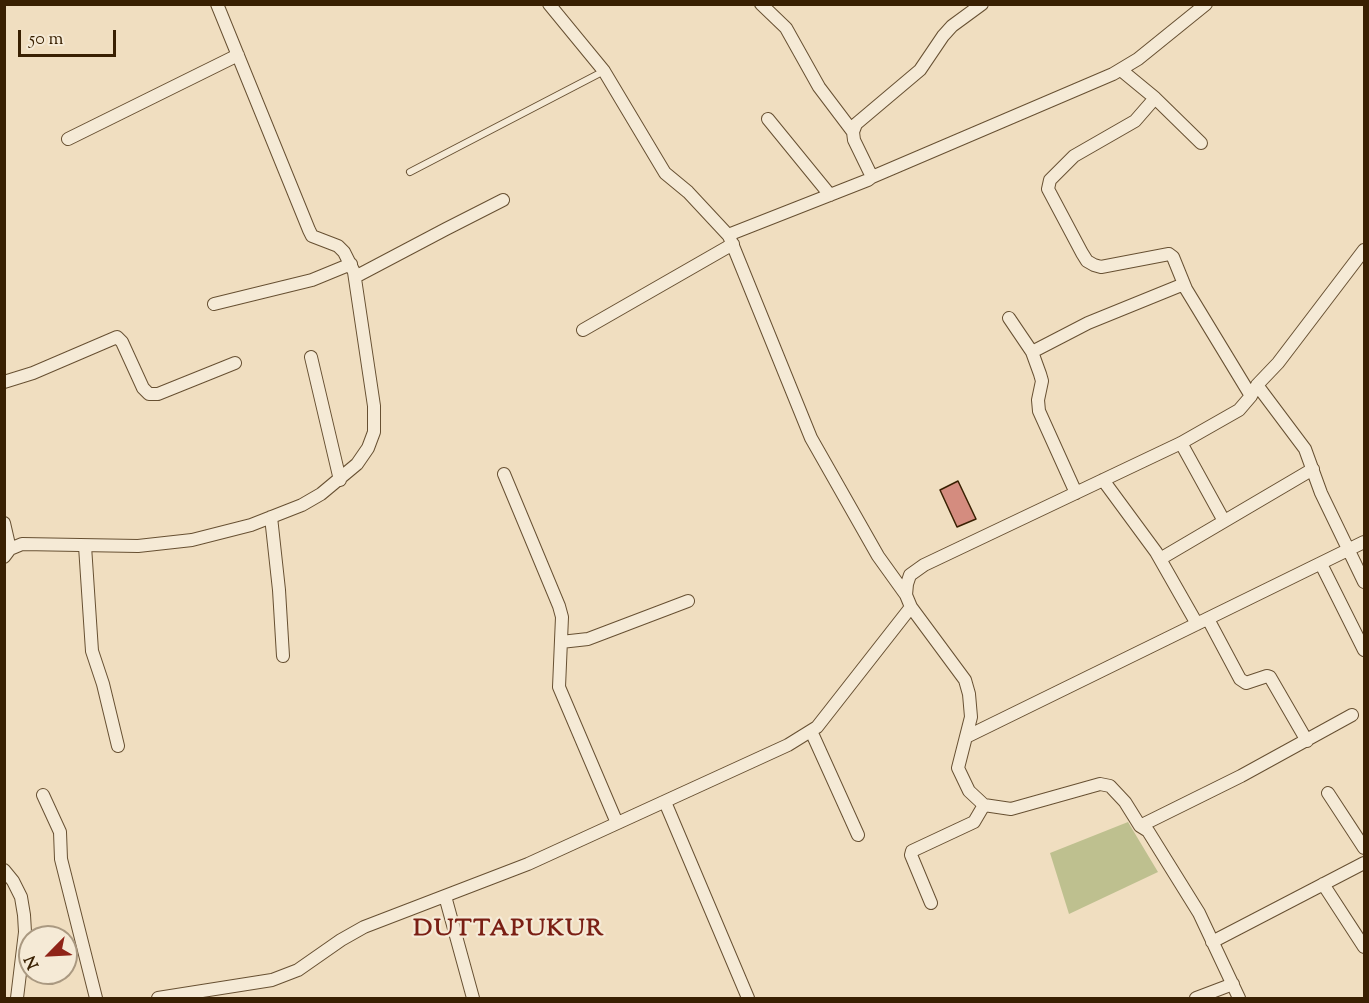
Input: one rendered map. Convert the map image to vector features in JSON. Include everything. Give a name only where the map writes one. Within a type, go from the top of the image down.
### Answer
[{"type":"street","points":[[4,523],[7,549],[22,544],[138,546],[192,540],[271,518],[321,494],[357,464],[368,448],[374,432],[374,406],[351,264],[338,246],[312,236],[218,4]]},
{"type":"street","points":[[549,4],[604,71],[665,173],[688,192],[723,228],[730,240],[811,438],[878,556],[906,595],[911,607],[965,680],[971,708],[958,768],[969,791],[984,805],[1011,808],[1100,784],[1110,786],[1125,802],[1140,826],[1148,831],[1199,913],[1239,999]]},
{"type":"street","points":[[761,4],[786,28],[819,87],[853,132]]},
{"type":"street","points":[[872,177],[854,140],[853,132],[856,124],[920,70],[943,36],[982,4]]},
{"type":"street","points":[[583,330],[730,240],[1121,70],[1206,4]]},
{"type":"street","points":[[68,139],[238,55]]},
{"type":"street","points":[[1121,70],[1155,98],[1201,143]]},
{"type":"street","points":[[1155,98],[1135,121],[1074,156],[1050,180],[1048,189],[1087,261],[1101,267],[1169,254],[1173,257],[1184,284],[1254,391],[1300,439],[1322,493],[1365,582]]},
{"type":"street","points":[[768,119],[830,195]]},
{"type":"street","points":[[355,278],[503,200]]},
{"type":"street","points":[[906,595],[910,575],[924,565],[1181,443],[1239,410],[1365,250]]},
{"type":"street","points":[[214,304],[312,280],[351,264]]},
{"type":"street","points":[[1032,352],[1088,323],[1184,284]]},
{"type":"street","points":[[1009,318],[1032,352],[1042,381],[1038,400],[1040,411],[1076,493]]},
{"type":"street","points":[[4,382],[33,373],[117,337],[122,342],[143,388],[149,394],[158,394],[235,363]]},
{"type":"street","points":[[311,357],[340,480]]},
{"type":"street","points":[[1181,443],[1224,521]]},
{"type":"street","points":[[1160,559],[1313,469]]},
{"type":"street","points":[[504,474],[562,617],[559,687],[617,823]]},
{"type":"street","points":[[1103,480],[1160,559],[1240,679],[1245,683],[1267,676],[1272,679],[1307,741]]},
{"type":"street","points":[[271,518],[283,656]]},
{"type":"street","points":[[966,737],[1365,542]]},
{"type":"street","points":[[85,546],[92,651],[103,684],[118,746]]},
{"type":"street","points":[[1321,564],[1365,650]]},
{"type":"street","points":[[561,642],[588,639],[688,601]]},
{"type":"street","points":[[158,999],[212,994],[272,981],[298,970],[340,940],[364,927],[528,864],[788,745],[817,727],[911,607]]},
{"type":"street","points":[[1140,826],[1241,776],[1352,715]]},
{"type":"street","points":[[811,731],[858,835]]},
{"type":"street","points":[[1328,793],[1365,848]]},
{"type":"street","points":[[43,795],[60,832],[61,859],[96,999]]},
{"type":"street","points":[[665,802],[748,999]]},
{"type":"street","points":[[931,903],[911,855],[912,851],[974,822],[984,805]]},
{"type":"street","points":[[1212,942],[1365,863]]},
{"type":"street","points":[[4,870],[21,897],[24,915],[25,932],[17,999]]},
{"type":"street","points":[[1323,884],[1365,947]]},
{"type":"street","points":[[445,896],[474,999]]},
{"type":"street","points":[[1196,999],[1233,984]]},
{"type":"lane","points":[[410,172],[604,71]]},
{"type":"green space","points":[[1128,822],[1158,872],[1069,914],[1050,853]]},
{"type":"building","points":[[958,481],[976,519],[957,527],[940,490]]},
{"type":"district","name":"DUTTAPUKUR","points":[[509,931]]}]
